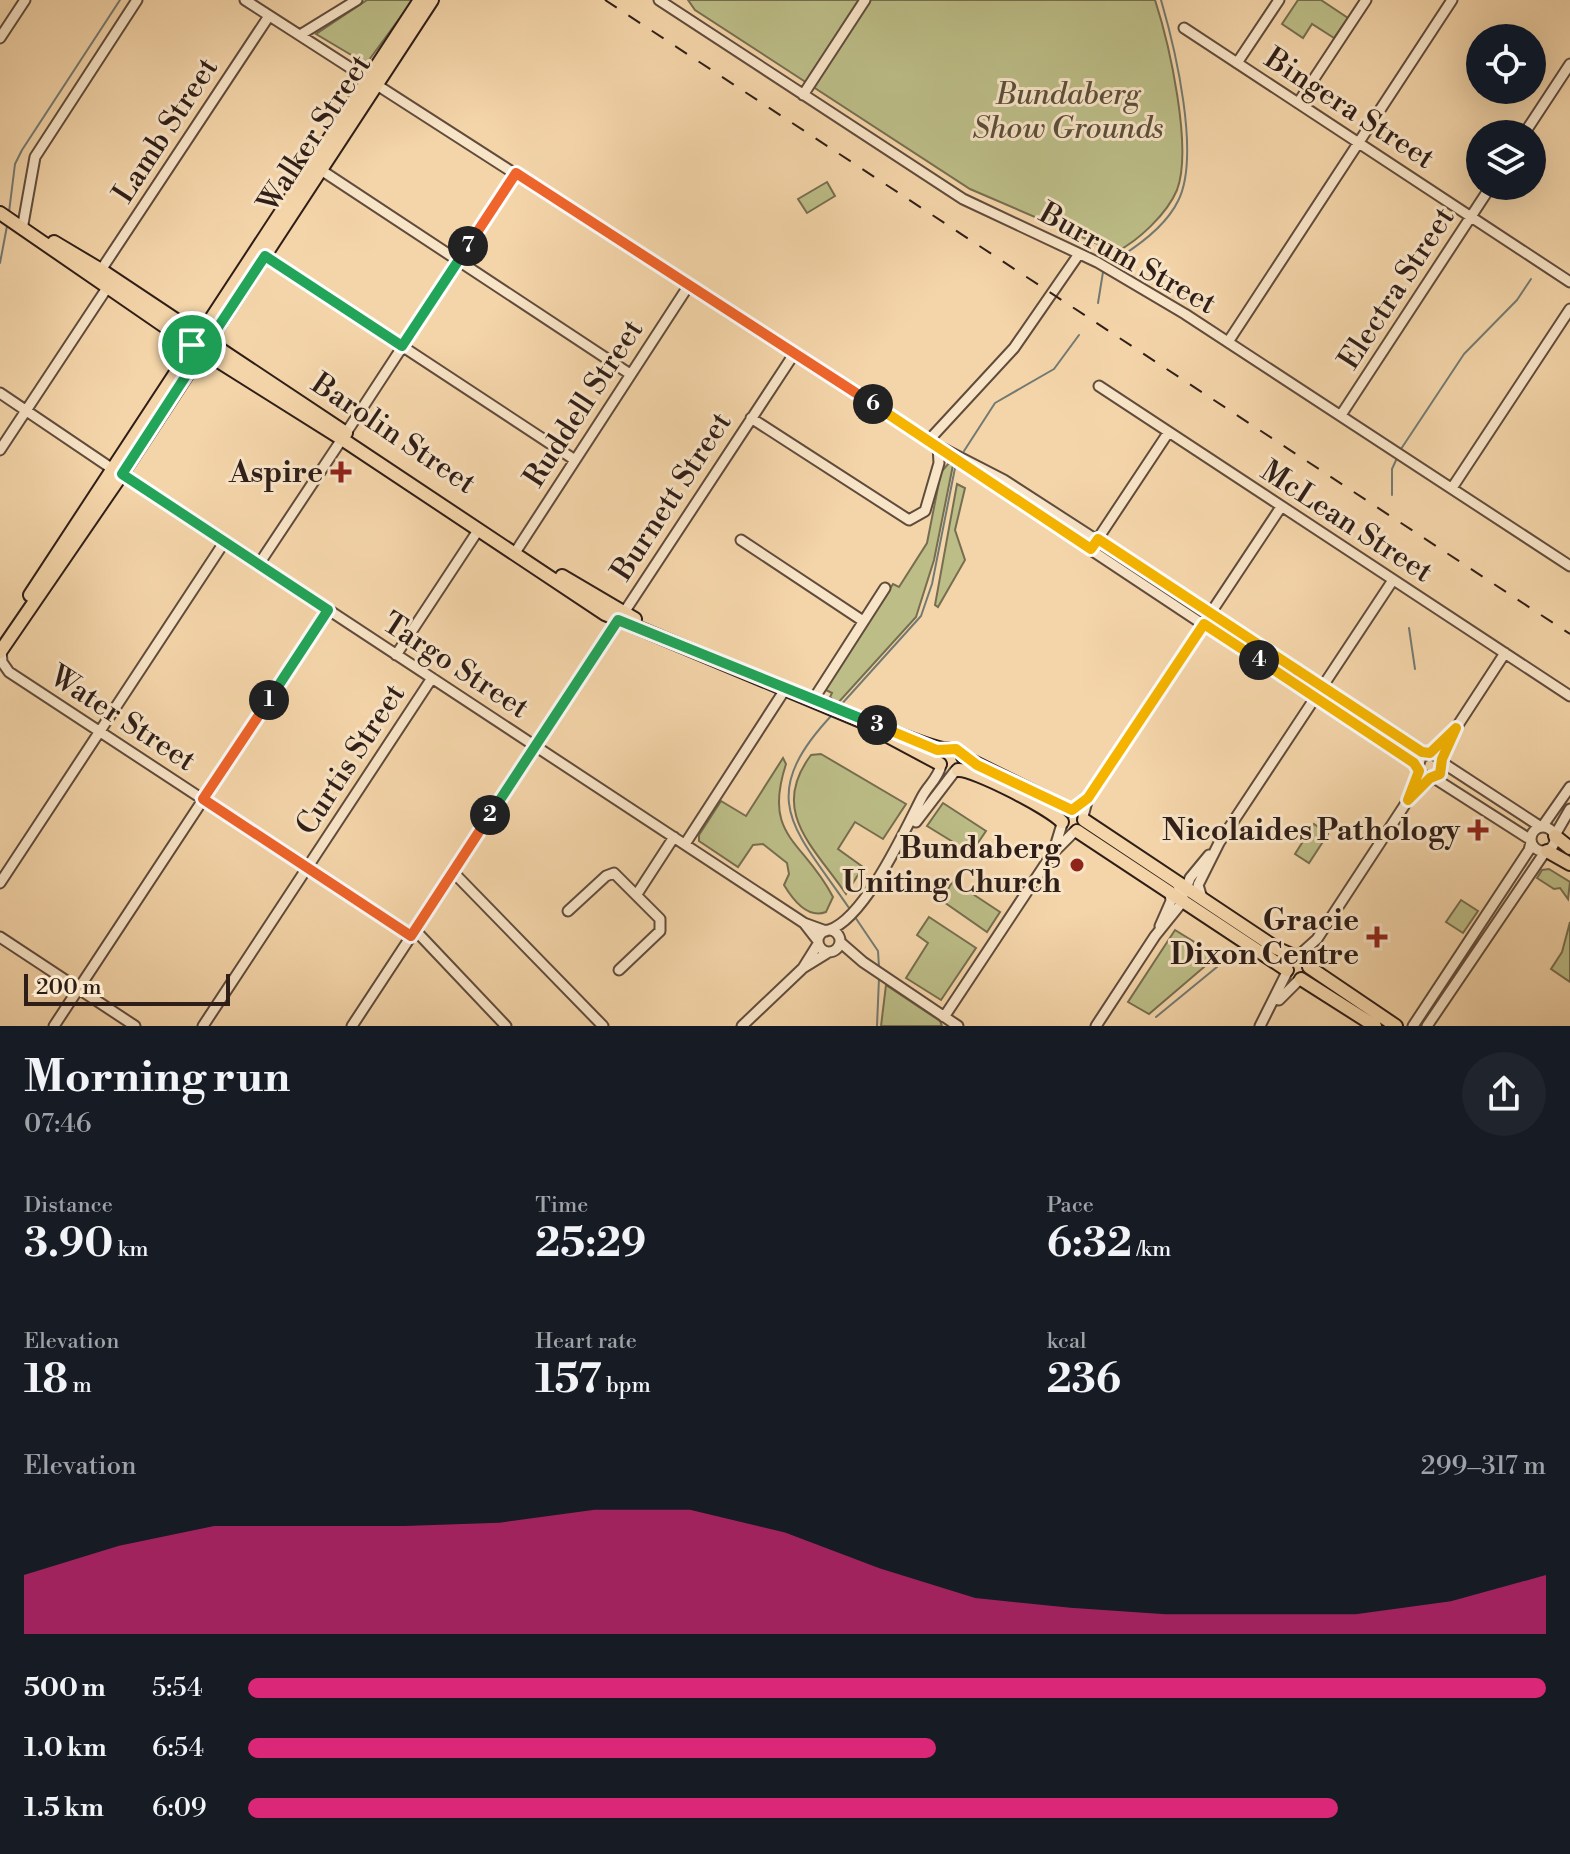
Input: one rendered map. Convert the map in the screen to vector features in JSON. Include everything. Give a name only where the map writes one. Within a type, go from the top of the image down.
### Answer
[{"type":"main road","name":"Walker Street","points":[[0,648],[84,509],[117,471],[136,442],[153,427],[201,343],[265,256],[321,170],[420,0]]},
{"type":"main road","name":"Walker Street","points":[[0,648],[372,80],[432,0]]},
{"type":"main road","name":"Barolin Street","points":[[9,216],[101,270],[201,343]]},
{"type":"main road","name":"Barolin Street","points":[[9,216],[107,288],[201,343],[620,616]]},
{"type":"main road","points":[[69,252],[98,274],[107,288]]},
{"type":"main road","name":"Barolin Street","points":[[344,436],[479,529],[620,616],[861,721],[941,764],[959,766],[956,749],[934,749],[888,727],[861,721]]},
{"type":"main road","points":[[941,764],[942,753],[948,749]]},
{"type":"main road","points":[[959,766],[1077,820],[1185,894],[1287,971],[1375,1026]]},
{"type":"main road","points":[[959,766],[1036,803],[1062,823],[1077,820]]},
{"type":"main road","points":[[1555,836],[1570,848]]},
{"type":"main road","points":[[1546,851],[1570,864]]},
{"type":"main road","points":[[1185,894],[1296,957],[1396,1026]]},
{"type":"main road","points":[[1287,971],[1289,962],[1296,957]]},
{"type":"main road","points":[[1300,979],[1308,973],[1309,966]]},
{"type":"street","points":[[0,38],[25,0]]},
{"type":"street","points":[[9,216],[35,157],[137,0]]},
{"type":"street","points":[[245,0],[929,440],[1418,769],[1531,841],[1538,850],[1546,851]]},
{"type":"street","points":[[300,35],[357,0]]},
{"type":"street","name":"Burrum Street","points":[[659,0],[963,199],[1101,265],[1228,342],[1568,561]]},
{"type":"street","points":[[676,12],[679,0]]},
{"type":"street","points":[[803,95],[865,0]]},
{"type":"street","points":[[1237,63],[1279,0]]},
{"type":"street","points":[[1298,103],[1366,0]]},
{"type":"street","points":[[1228,342],[1452,0]]},
{"type":"street","name":"Lamb Street","points":[[101,270],[269,16]]},
{"type":"street","name":"Bingera Street","points":[[1184,28],[1570,282]]},
{"type":"street","points":[[1533,120],[1570,64]]},
{"type":"street","points":[[321,170],[630,374]]},
{"type":"street","points":[[259,564],[516,173]]},
{"type":"street","name":"Electra Street","points":[[1341,415],[1482,200]]},
{"type":"street","points":[[929,440],[1014,348],[1079,254]]},
{"type":"street","points":[[265,256],[575,460]]},
{"type":"street","name":"Ruddell Street","points":[[518,548],[689,285]]},
{"type":"street","points":[[0,450],[107,288]]},
{"type":"street","points":[[1452,488],[1570,309]]},
{"type":"street","name":"Burnett Street","points":[[352,1026],[794,354]]},
{"type":"street","name":"McLean Street","points":[[1099,386],[1570,696]]},
{"type":"street","name":"Targo Street","points":[[0,393],[804,923],[827,931],[840,940]]},
{"type":"street","points":[[751,418],[909,520],[925,511],[939,463],[939,447]]},
{"type":"street","points":[[1091,549],[1168,433]]},
{"type":"street","points":[[939,447],[1004,480],[1098,539],[1555,836]]},
{"type":"street","points":[[944,1017],[1281,507]]},
{"type":"street","points":[[396,655],[479,529]]},
{"type":"street","points":[[741,540],[863,621]]},
{"type":"street","points":[[0,883],[225,541]]},
{"type":"street","points":[[1096,1026],[1393,580]]},
{"type":"street","points":[[818,702],[885,588]]},
{"type":"street","points":[[54,1026],[328,610]]},
{"type":"street","name":"Water Street","points":[[0,648],[5,671],[307,868],[413,933],[506,1026]]},
{"type":"street","points":[[1296,957],[1317,939],[1408,800],[1440,774],[1456,728],[1505,653]]},
{"type":"street","name":"Curtis Street","points":[[203,1026],[432,678]]},
{"type":"street","points":[[685,844],[786,688]]},
{"type":"street","points":[[1408,800],[1421,757],[1456,728]]},
{"type":"street","points":[[742,1026],[803,968],[830,952],[840,940],[847,919],[907,829],[941,764]]},
{"type":"street","points":[[907,829],[959,766]]},
{"type":"street","points":[[1427,1026],[1523,870],[1532,833],[1542,827],[1570,787]]},
{"type":"street","points":[[1413,1026],[1459,956],[1523,870],[1555,844],[1555,836],[1570,809]]},
{"type":"street","points":[[1052,854],[1062,823]]},
{"type":"street","points":[[637,894],[674,837]]},
{"type":"street","points":[[1155,936],[1171,901],[1198,885],[1219,843]]},
{"type":"street","points":[[453,872],[603,1026]]},
{"type":"street","points":[[568,911],[611,873],[619,876],[660,919],[661,928],[619,970]]},
{"type":"street","points":[[803,968],[827,931],[847,919]]},
{"type":"street","name":"Targo Street","points":[[804,923],[830,952]]},
{"type":"street","points":[[0,937],[135,1026]]},
{"type":"street","points":[[1309,966],[1317,939]]},
{"type":"street","points":[[840,940],[864,963],[958,1026]]},
{"type":"street","points":[[830,952],[864,963]]},
{"type":"street","points":[[1459,956],[1468,963]]},
{"type":"street","points":[[1260,1026],[1287,971]]},
{"type":"street","points":[[1271,1009],[1300,979]]},
{"type":"green space","points":[[367,0],[413,0],[369,60],[363,62],[316,34]]},
{"type":"green space","name":"Bundaberg Show Grounds","points":[[688,0],[1155,0],[1167,42],[1181,123],[1181,172],[1177,190],[1151,226],[1116,252],[970,189],[695,10]]},
{"type":"green space","points":[[1298,0],[1321,0],[1348,18],[1334,38],[1312,24],[1303,38],[1282,24]]},
{"type":"green space","points":[[827,182],[835,196],[807,213],[798,199]]},
{"type":"green space","points":[[949,463],[953,465],[934,560],[916,617],[837,704],[830,697],[832,693],[824,689],[893,584],[899,587],[927,543],[941,472]]},
{"type":"green space","points":[[957,484],[965,488],[955,530],[965,560],[938,607],[935,605]]},
{"type":"green space","points":[[821,754],[906,804],[883,839],[855,822],[838,849],[863,867],[846,894],[809,844],[795,811],[794,794],[799,775],[811,755]]},
{"type":"green space","points":[[783,758],[786,764],[779,808],[783,824],[833,897],[826,912],[813,913],[796,902],[784,885],[789,874],[787,863],[763,844],[753,845],[738,867],[699,841],[699,835],[721,801],[746,816]]},
{"type":"green space","points":[[943,803],[986,831],[971,853],[927,826]]},
{"type":"green space","points":[[1314,824],[1328,834],[1309,863],[1295,854]]},
{"type":"green space","points":[[1549,869],[1570,882],[1568,899],[1560,888],[1554,889],[1537,878],[1542,870]]},
{"type":"green space","points":[[953,881],[1000,912],[987,932],[941,900]]},
{"type":"green space","points":[[1461,900],[1478,911],[1463,933],[1446,922]]},
{"type":"green space","points":[[929,917],[976,948],[941,1000],[906,978],[928,943],[917,935]]},
{"type":"green space","points":[[1570,922],[1570,982],[1551,969],[1562,952]]},
{"type":"green space","points":[[1175,930],[1217,956],[1149,1014],[1128,1002]]},
{"type":"green space","points":[[886,985],[940,1021],[942,1026],[881,1026]]},
{"type":"waterway","points":[[9,212],[15,164],[22,150],[120,0]]},
{"type":"waterway","points":[[1110,263],[1157,229],[1178,201],[1184,181],[1187,157],[1183,102],[1161,0]]},
{"type":"waterway","points":[[0,263],[7,226]]},
{"type":"waterway","points":[[1098,303],[1103,272]]},
{"type":"waterway","points":[[1399,452],[1464,354],[1517,300],[1531,279]]},
{"type":"waterway","points":[[964,451],[995,403],[1054,369],[1079,335]]},
{"type":"waterway","points":[[1392,495],[1392,469],[1397,458]]},
{"type":"waterway","points":[[839,707],[921,616],[932,584],[955,468]]},
{"type":"waterway","points":[[1409,628],[1415,669]]},
{"type":"waterway","points":[[832,715],[808,744],[794,770],[789,792],[791,814],[800,835],[849,908]]},
{"type":"waterway","points":[[855,917],[878,951],[879,967]]},
{"type":"waterway","points":[[1156,1017],[1234,953]]},
{"type":"waterway","points":[[877,1026],[879,978]]},
{"type":"railway","points":[[605,0],[1570,634]]},
{"type":"place","name":"Aspire","points":[[341,472]]},
{"type":"place","name":"Nicolaides Pathology","points":[[1478,830]]},
{"type":"place","name":"Bundaberg Uniting Church","points":[[1077,865]]},
{"type":"place","name":"Gracie Dixon Centre","points":[[1377,937]]},
{"type":"route","points":[[516,173],[940,447],[998,490],[1091,549],[1098,539],[1416,748],[1430,753],[1456,728],[1442,759],[1440,774],[1430,778],[1408,800],[1419,771],[1414,763],[1204,624],[1088,798],[1070,810],[977,765],[956,749],[931,748],[915,738],[861,721],[618,620],[411,936],[203,799],[328,610],[122,474],[202,351],[192,345],[199,335],[209,341],[265,256],[402,346],[516,173]]}]
